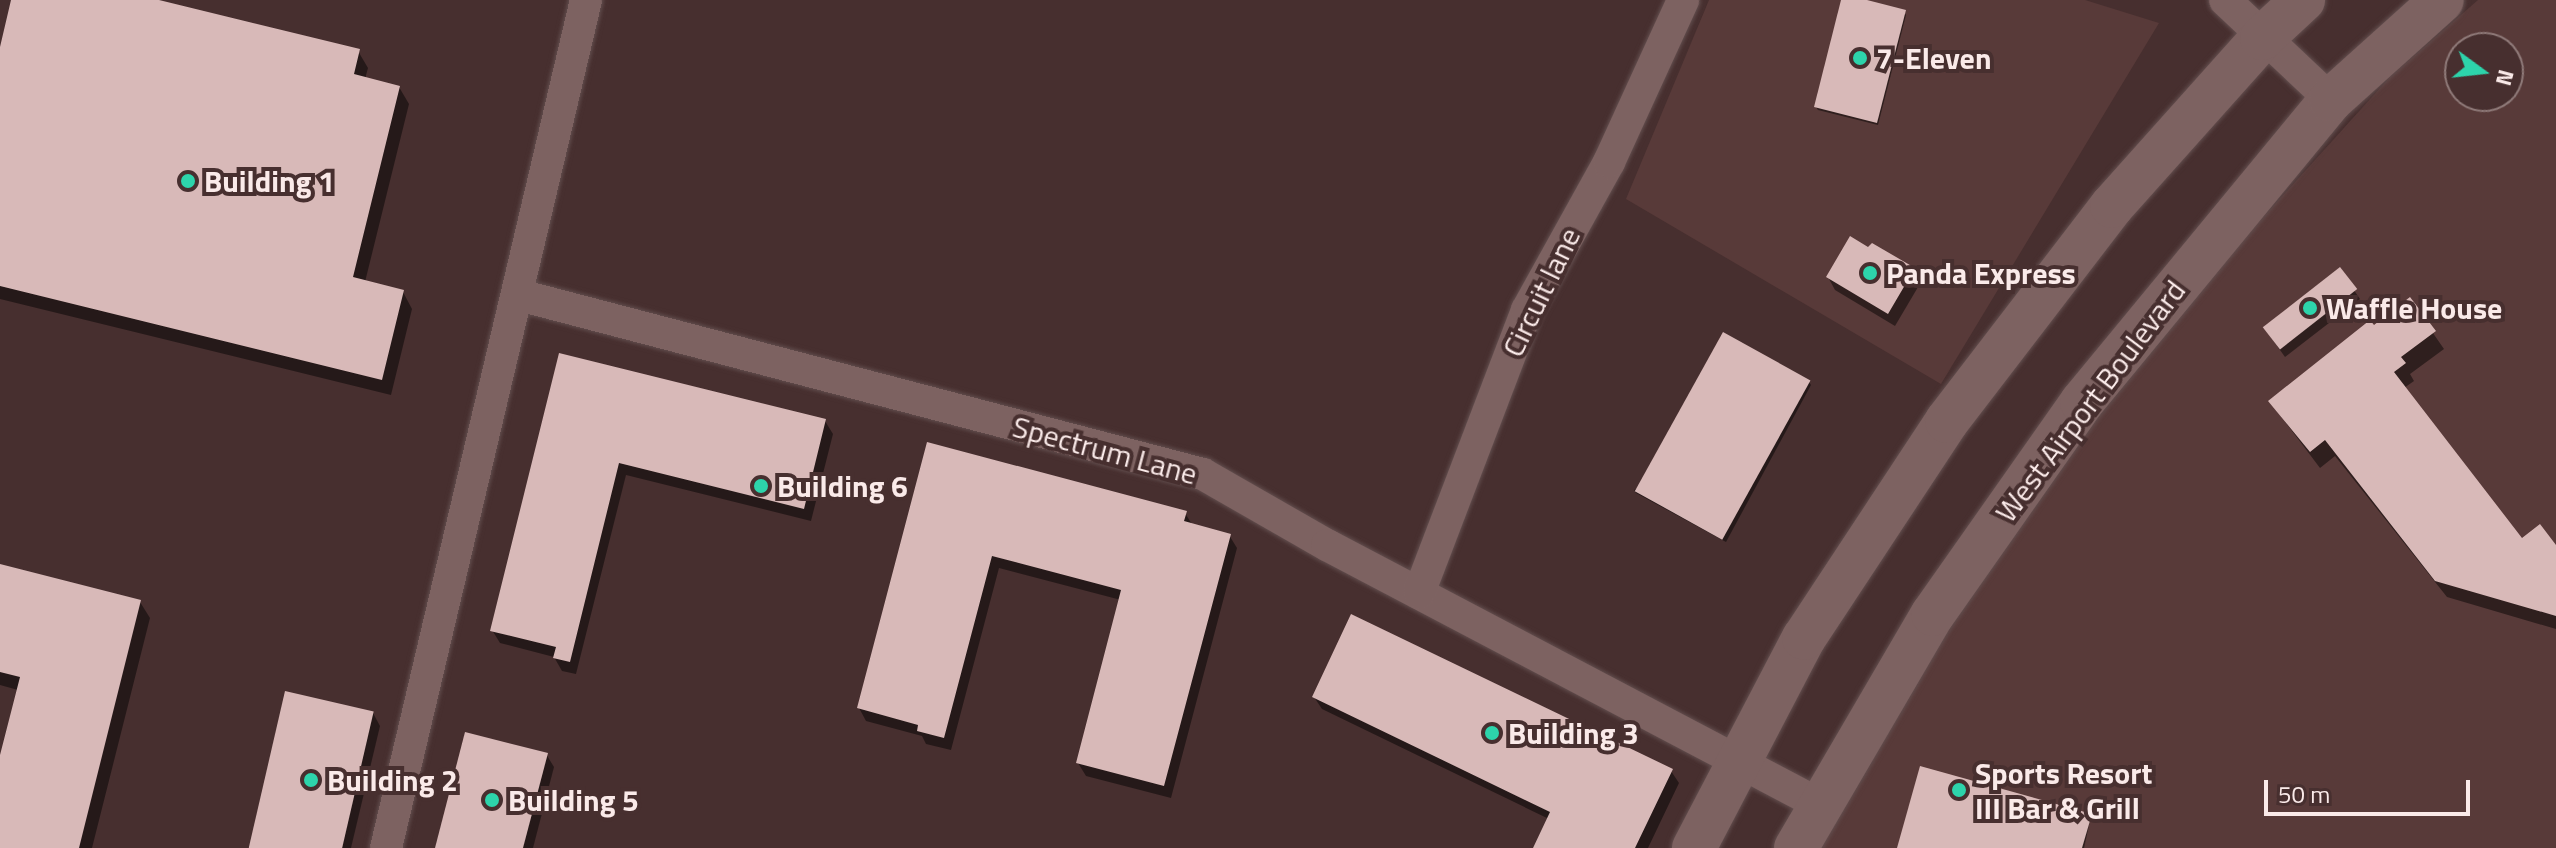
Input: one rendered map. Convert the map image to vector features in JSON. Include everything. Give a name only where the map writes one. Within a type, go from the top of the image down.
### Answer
[{"type":"main road","points":[[1694,848],[1804,638],[1947,421],[2112,206],[2262,38],[2303,0]]},
{"type":"main road","name":"West Airport Boulevard","points":[[1796,848],[1933,614],[2082,402],[2331,100],[2442,0]]},
{"type":"street","points":[[386,848],[519,295],[586,0]]},
{"type":"street","name":"Circuit lane","points":[[1419,593],[1527,310],[1609,162],[1683,0]]},
{"type":"street","points":[[2225,0],[2331,100]]},
{"type":"street","name":"Spectrum Lane","points":[[519,295],[1203,474],[1419,593],[1819,804]]},
{"type":"shaded area","points":[[1709,0],[2085,0],[2159,23],[1941,384],[1626,199]]},
{"type":"shaded area","points":[[2478,0],[2556,0],[2556,848],[1815,848],[1923,652],[2123,372],[2390,77]]},
{"type":"building","name":"Building 1","points":[[11,0],[159,0],[360,49],[354,74],[400,86],[353,277],[404,290],[382,380],[0,286],[0,47]]},
{"type":"building","name":"7-Eleven","points":[[1841,0],[1867,0],[1906,10],[1877,123],[1814,107]]},
{"type":"building","name":"Panda Express","points":[[1850,236],[1868,247],[1872,243],[1915,268],[1888,314],[1826,277]]},
{"type":"building","name":"Waffle House","points":[[2340,267],[2357,289],[2280,349],[2263,327]]},
{"type":"building","points":[[2410,297],[2436,331],[2401,357],[2406,363],[2394,372],[2522,538],[2540,524],[2556,545],[2556,616],[2435,581],[2325,440],[2310,452],[2268,401],[2370,320],[2374,325]]},
{"type":"building","points":[[1723,332],[1810,380],[1722,540],[1635,491]]},
{"type":"building","name":"Building 6","points":[[559,353],[826,419],[804,509],[619,463],[570,662],[553,658],[556,647],[490,631]]},
{"type":"building","points":[[927,442],[1187,511],[1184,521],[1231,534],[1164,786],[1076,763],[1121,590],[992,556],[944,738],[917,731],[918,725],[857,708]]},
{"type":"building","points":[[0,564],[141,600],[79,848],[0,848],[0,755],[20,677],[0,672]]},
{"type":"building","name":"Building 3","points":[[1351,614],[1673,769],[1635,848],[1533,848],[1550,812],[1312,697]]},
{"type":"building","name":"Building 2","points":[[285,691],[374,711],[342,848],[249,848]]},
{"type":"building","name":"Building 5","points":[[465,732],[548,753],[523,848],[435,848]]},
{"type":"building","name":"Sports Resort III Bar & Grill","points":[[1920,766],[2092,814],[2082,848],[1897,848]]},
{"type":"place","name":"7-Eleven","points":[[1860,58]]},
{"type":"place","name":"Building 1","points":[[188,181]]},
{"type":"place","name":"Panda Express","points":[[1870,273]]},
{"type":"place","name":"Waffle House","points":[[2310,308]]},
{"type":"place","name":"Building 6","points":[[761,486]]},
{"type":"place","name":"Building 3","points":[[1492,733]]},
{"type":"place","name":"Building 2","points":[[311,780]]},
{"type":"place","name":"Sports Resort III Bar & Grill","points":[[1959,790]]},
{"type":"place","name":"Building 5","points":[[492,800]]}]
